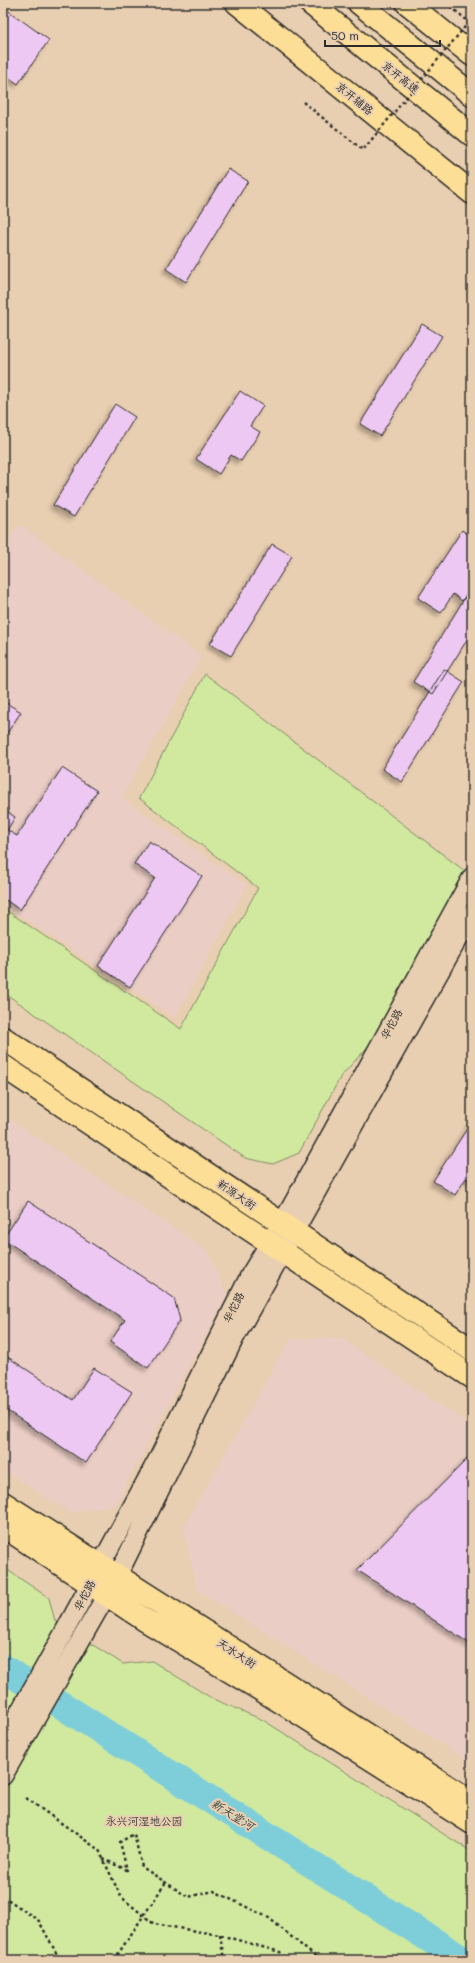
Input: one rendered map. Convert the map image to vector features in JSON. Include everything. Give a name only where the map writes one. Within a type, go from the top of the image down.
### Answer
[{"type":"main road","name":"京开辅路","points":[[237,3],[472,193]]},
{"type":"main road","name":"京开高速","points":[[310,3],[472,136]]},
{"type":"main road","points":[[359,3],[472,95]]},
{"type":"main road","points":[[407,3],[472,55]]},
{"type":"main road","name":"新源大街","points":[[3,1038],[472,1350]]},
{"type":"main road","name":"新源大街","points":[[3,1066],[472,1377]]},
{"type":"main road","name":"天水大街","points":[[3,1503],[472,1802]]},
{"type":"main road","name":"天水大街","points":[[3,1526],[98,1590],[472,1823]]},
{"type":"street","name":"华佗路","points":[[288,1228],[472,878]]},
{"type":"street","name":"华佗路","points":[[13,1736],[77,1647],[98,1590],[109,1570],[159,1457],[250,1275],[276,1247],[288,1228],[472,914]]},
{"type":"street","name":"华佗路","points":[[3,1776],[13,1736],[62,1636],[98,1590]]},
{"type":"path","points":[[303,102],[363,150],[469,22],[446,3]]},
{"type":"path","points":[[26,1798],[99,1850],[121,1897],[154,1924],[220,1935],[280,1952],[286,1960]]},
{"type":"path","points":[[103,1859],[127,1870],[120,1842],[134,1834],[142,1866],[188,1897],[214,1891],[269,1918],[319,1960]]},
{"type":"path","points":[[114,1960],[166,1882]]},
{"type":"path","points":[[3,1896],[40,1921],[60,1960]]},
{"type":"path","points":[[220,1935],[224,1960]]},
{"type":"shaded area","points":[[19,524],[202,656],[122,798],[247,885],[175,1018],[3,905],[3,549]]},
{"type":"shaded area","points":[[3,1115],[208,1251],[227,1296],[115,1505],[71,1513],[3,1470]]},
{"type":"shaded area","points":[[341,1338],[472,1426],[472,1763],[197,1590],[183,1527],[290,1339]]},
{"type":"green space","points":[[205,674],[470,875],[393,1019],[341,1076],[299,1153],[273,1164],[245,1158],[3,992],[3,908],[181,1029],[258,888],[139,798]]},
{"type":"green space","name":"永兴河湿地公园","points":[[3,1567],[49,1598],[55,1621],[123,1664],[152,1661],[213,1699],[263,1720],[472,1852],[472,1960],[3,1960]]},
{"type":"building","points":[[3,7],[49,40],[18,84],[3,73]]},
{"type":"building","points":[[228,169],[248,181],[186,282],[166,269]]},
{"type":"building","points":[[422,324],[442,336],[380,436],[360,424]]},
{"type":"building","points":[[240,391],[263,406],[250,426],[260,432],[241,461],[231,455],[219,474],[196,459]]},
{"type":"building","points":[[115,404],[135,417],[74,517],[53,505]]},
{"type":"building","points":[[462,530],[472,537],[472,586],[462,601],[453,594],[441,613],[418,598]]},
{"type":"building","points":[[272,544],[292,556],[231,656],[210,644]]},
{"type":"building","points":[[472,586],[472,632],[433,694],[413,682]]},
{"type":"building","points":[[444,669],[464,682],[402,782],[382,769]]},
{"type":"building","points":[[3,701],[21,712],[3,739]]},
{"type":"building","points":[[62,768],[97,791],[20,910],[3,898],[3,860],[9,850],[3,846],[3,809],[15,817],[7,830],[17,836]]},
{"type":"building","points":[[149,841],[202,876],[130,987],[98,966],[155,878],[134,864]]},
{"type":"building","points":[[472,1121],[472,1182],[466,1178],[455,1195],[433,1181]]},
{"type":"building","points":[[28,1201],[174,1298],[180,1320],[148,1368],[110,1342],[125,1320],[3,1239]]},
{"type":"building","points":[[3,1354],[73,1400],[94,1368],[132,1392],[86,1463],[3,1408]]},
{"type":"building","points":[[469,1457],[472,1459],[472,1645],[357,1570]]},
{"type":"waterway","name":"新天堂河","points":[[3,1668],[463,1960]]}]
